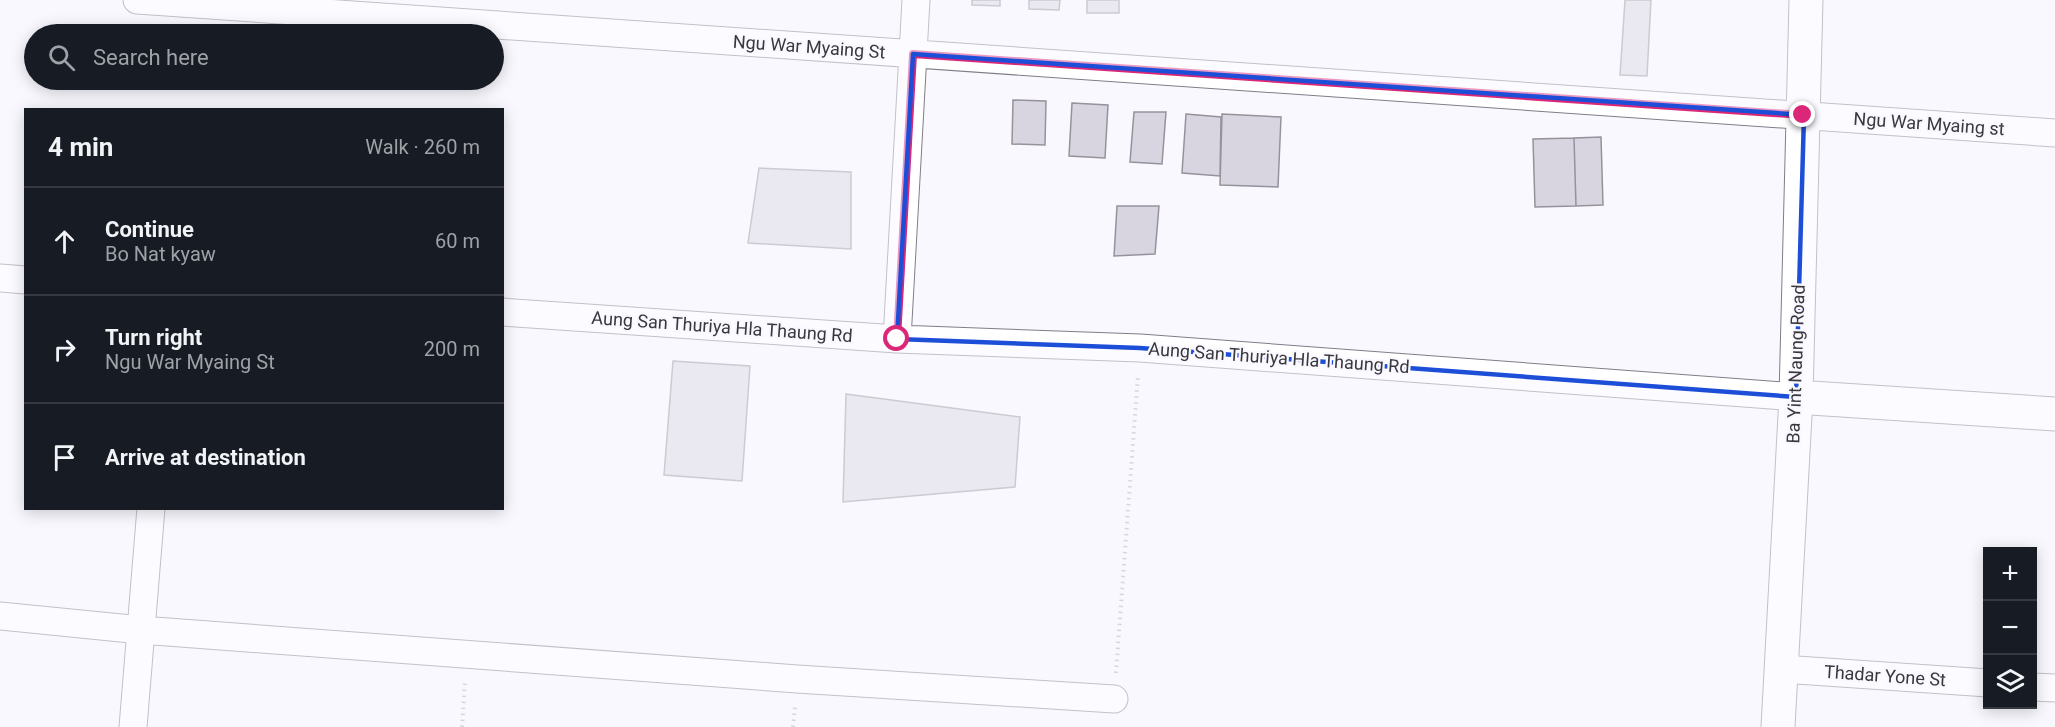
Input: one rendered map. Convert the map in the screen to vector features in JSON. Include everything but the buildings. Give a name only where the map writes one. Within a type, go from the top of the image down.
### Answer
[{"type":"main road","name":"Ba Yint Naung Road","points":[[1778,727],[1796,398],[1806,0]]},
{"type":"main road","name":"Aung San Thuriya Hla Thaung Rd","points":[[1796,398],[2055,414]]},
{"type":"street","name":"Ngu War Myaing St","points":[[137,0],[482,24]]},
{"type":"street","points":[[897,339],[916,0]]},
{"type":"street","name":"Ngu War Myaing St","points":[[504,26],[1803,115]]},
{"type":"street","name":"Ngu War Myaing st","points":[[1803,115],[2055,133]]},
{"type":"street","points":[[0,278],[24,280]]},
{"type":"street","name":"Aung San Thuriya Hla Thaung Rd","points":[[504,312],[897,339],[1140,348],[1796,398]]},
{"type":"street","points":[[134,727],[151,510]]},
{"type":"street","points":[[0,616],[141,630],[797,679],[1114,699]]},
{"type":"street","name":"Thadar Yone St","points":[[1782,669],[1983,683]]},
{"type":"street","points":[[2037,687],[2055,688]]},
{"type":"path","points":[[1114,699],[1140,348]]},
{"type":"path","points":[[462,727],[466,654]]},
{"type":"highlighted area","points":[[913,54],[1804,115],[1796,397],[1140,348],[897,339]]},
{"type":"route","points":[[897,339],[913,54],[1803,115]]}]
